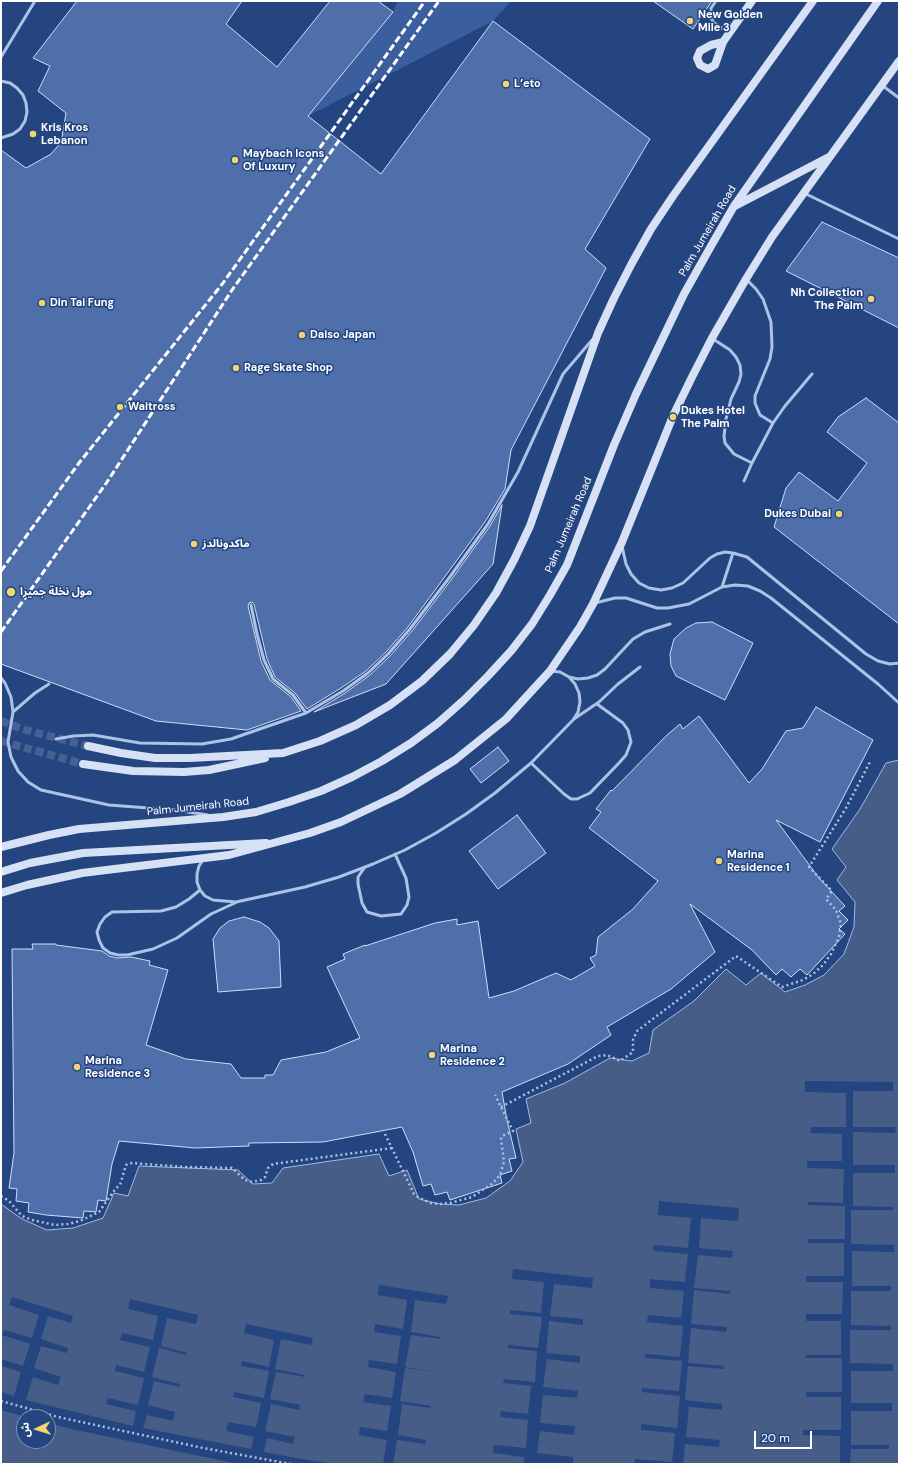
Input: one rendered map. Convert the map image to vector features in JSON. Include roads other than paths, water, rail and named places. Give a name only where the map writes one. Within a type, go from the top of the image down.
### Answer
[{"type":"main road","points":[[723,42],[752,1]]},
{"type":"main road","points":[[83,764],[133,771],[184,772],[209,770],[283,753],[320,741],[356,725],[390,706],[422,681],[450,654],[474,625],[500,587],[530,526],[598,333],[624,277],[651,229],[673,196],[813,1]]},
{"type":"main road","name":"Palm Jumeirah Road","points":[[1,847],[49,834],[223,817],[256,812],[289,802],[321,791],[382,761],[411,743],[444,718],[464,700],[511,651],[532,624],[550,595],[567,565],[636,394],[684,294],[734,206],[878,1]]},
{"type":"main road","points":[[1,893],[34,883],[82,873],[235,854],[310,833],[347,820],[400,794],[428,778],[455,760],[501,723],[529,696],[550,671],[580,627],[593,604],[622,542],[673,416],[712,338],[746,279],[772,237],[899,61]]},
{"type":"main road","points":[[734,206],[830,156]]},
{"type":"main road","points":[[88,746],[155,758],[190,758],[283,753]]},
{"type":"main road","points":[[1,872],[30,863],[83,853],[278,842]]},
{"type":"lane","points":[[1,58],[35,1]]},
{"type":"lane","points":[[716,1],[711,8],[711,18],[714,23],[729,33]]},
{"type":"lane","points":[[1,81],[10,83],[23,94],[27,112],[25,121],[20,129],[13,134],[1,138]]},
{"type":"lane","points":[[882,85],[899,98]]},
{"type":"lane","points":[[804,193],[899,239]]},
{"type":"lane","points":[[746,279],[763,299],[771,322],[772,340],[770,359],[756,389],[755,402],[760,415],[773,423]]},
{"type":"lane","points":[[56,738],[93,735],[140,744],[202,744],[231,739],[306,713],[343,691],[368,673],[388,654],[410,629],[488,524],[518,472],[563,374],[598,333]]},
{"type":"lane","points":[[712,338],[730,350],[740,365],[741,374],[739,382],[731,400],[726,419],[724,436],[725,443],[734,454],[752,462]]},
{"type":"lane","points":[[744,482],[752,462],[773,423],[789,400],[812,374]]},
{"type":"lane","points":[[622,542],[626,564],[631,574],[639,583],[649,588],[661,590],[672,588],[683,583],[710,558],[717,554],[725,552],[741,555],[754,561],[866,654],[878,661],[890,664],[899,663]]},
{"type":"lane","points":[[722,586],[733,553]]},
{"type":"lane","points":[[593,604],[603,600],[626,598],[657,608],[679,607],[700,600],[722,586],[748,586],[760,590],[872,679],[899,703]]},
{"type":"lane","points":[[252,605],[257,634],[264,660],[273,679],[292,695],[306,713]]},
{"type":"lane","points":[[550,671],[560,672],[569,677],[578,679],[597,675],[605,669],[633,639],[645,632],[670,624]]},
{"type":"lane","points":[[200,890],[189,900],[176,907],[161,911],[112,912],[105,917],[100,924],[97,932],[98,940],[103,948],[110,953],[118,955],[127,955],[153,949],[177,938],[211,914],[236,902],[305,887],[365,867],[395,854],[436,833],[495,793],[531,763],[573,720],[597,704],[618,684],[640,667]]},
{"type":"lane","points":[[569,677],[575,684],[579,693],[580,702],[578,712],[573,720]]},
{"type":"lane","points":[[1,678],[11,696],[13,712],[8,742],[11,757],[18,771],[28,782],[41,790],[109,805],[175,810],[223,817]]},
{"type":"lane","points":[[13,712],[35,693],[49,684]]},
{"type":"lane","points":[[531,763],[571,799],[577,799],[590,793],[626,755],[631,742],[628,730],[623,724],[597,704]]},
{"type":"lane","points":[[365,867],[358,877],[358,884],[362,903],[367,912],[381,916],[401,914],[407,905],[409,897],[406,878],[395,854]]},
{"type":"lane","points":[[204,859],[199,866],[197,874],[197,882],[200,890],[213,900],[236,902]]},
{"type":"tunnel","points":[[1,721],[26,730],[88,746]]},
{"type":"tunnel","points":[[1,741],[83,764]]},
{"type":"railway","points":[[1,571],[79,463],[223,283],[425,1]]},
{"type":"railway","points":[[1,632],[107,482],[232,290],[439,1]]},
{"type":"place","name":"New Golden Mile 3","points":[[690,21]]},
{"type":"place","name":"L’eto","points":[[506,84]]},
{"type":"place","name":"Kris Kros Lebanon","points":[[33,134]]},
{"type":"place","name":"Maybach Icons Of Luxury","points":[[235,160]]},
{"type":"place","name":"Nh Collection The Palm","points":[[871,299]]},
{"type":"place","name":"Din Tai Fung","points":[[42,303]]},
{"type":"place","name":"Daiso Japan","points":[[302,335]]},
{"type":"place","name":"Rage Skate Shop","points":[[236,368]]},
{"type":"place","name":"Waitross","points":[[120,407]]},
{"type":"place","name":"Dukes Hotel The Palm","points":[[673,417]]},
{"type":"place","name":"Dukes Dubai","points":[[839,514]]},
{"type":"place","name":"ماكدونالدز","points":[[194,544]]},
{"type":"place","name":"مول نخلة جميرا","points":[[11,592]]},
{"type":"place","name":"Marina Residence 1","points":[[719,861]]},
{"type":"place","name":"Marina Residence 2","points":[[432,1055]]},
{"type":"place","name":"Marina Residence 3","points":[[77,1067]]}]
